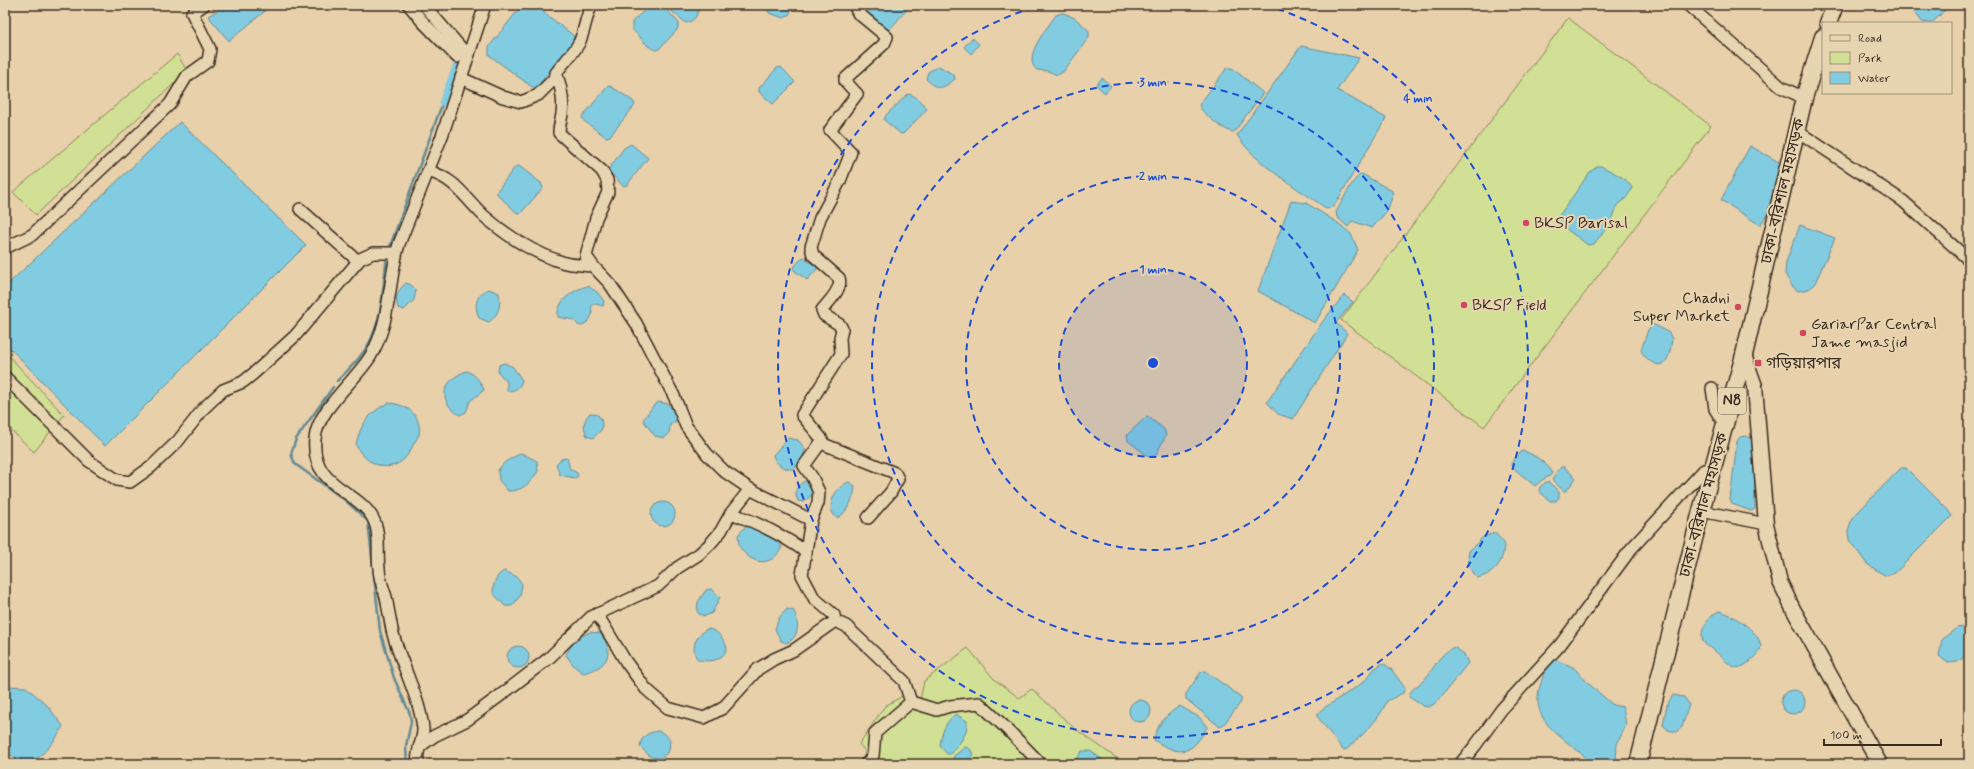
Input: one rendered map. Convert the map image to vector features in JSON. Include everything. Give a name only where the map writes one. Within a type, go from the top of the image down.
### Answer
[{"type":"highway","points":[[1828,22],[1835,5]]},
{"type":"highway","name":"ঢাকা-বরিশাল মহাসড়ক","points":[[1638,764],[1701,512],[1744,355],[1804,98],[1822,40]]},
{"type":"main road","points":[[1744,355],[1755,386],[1766,524],[1783,589],[1880,764]]},
{"type":"street","points":[[5,248],[32,235],[170,104],[187,76],[208,61],[210,49],[192,13],[204,5]]},
{"type":"street","points":[[409,5],[422,22],[457,57]]},
{"type":"street","points":[[424,5],[462,49],[469,54]]},
{"type":"street","points":[[418,764],[419,747],[423,729],[410,679],[401,658],[393,631],[378,570],[378,539],[376,525],[369,513],[320,471],[314,454],[315,437],[321,422],[341,391],[369,358],[377,344],[389,301],[396,253],[428,171],[485,5]]},
{"type":"street","points":[[592,5],[589,10],[585,29],[579,42],[574,51],[556,73],[563,93],[559,133],[602,171],[607,180],[608,192],[596,218],[586,256],[610,284],[646,339],[674,396],[686,426],[707,454],[725,472],[750,489],[811,520]]},
{"type":"street","points":[[835,621],[834,615],[814,598],[802,575],[811,520],[818,503],[819,492],[812,477],[804,466],[821,443],[821,438],[802,415],[841,354],[840,338],[842,329],[824,315],[822,310],[837,290],[840,281],[839,278],[813,255],[811,247],[820,218],[840,181],[851,152],[830,130],[857,94],[845,81],[845,79],[887,40],[887,37],[858,13],[856,9],[858,5]]},
{"type":"street","points":[[1688,5],[1781,87],[1804,98]]},
{"type":"street","points":[[461,78],[503,97],[521,102],[538,95],[557,76]]},
{"type":"street","points":[[1797,131],[1903,201],[1969,260]]},
{"type":"street","points":[[428,171],[440,175],[460,189],[484,215],[515,240],[566,263],[593,266]]},
{"type":"street","points":[[300,209],[358,261]]},
{"type":"street","points":[[5,377],[89,461],[117,480],[130,482],[151,467],[178,441],[204,408],[218,394],[253,374],[295,336],[358,261],[373,253],[396,253]]},
{"type":"street","points":[[1712,388],[1715,409],[1725,425]]},
{"type":"street","points":[[821,443],[895,473],[898,479],[895,486],[868,518]]},
{"type":"street","points":[[1460,764],[1501,710],[1560,645],[1631,550],[1704,470],[1713,468]]},
{"type":"street","points":[[419,747],[434,736],[467,720],[505,692],[549,658],[590,617],[658,586],[677,568],[699,554],[710,544],[721,531],[731,514],[750,489]]},
{"type":"street","points":[[1701,512],[1766,524]]},
{"type":"street","points":[[731,514],[764,527],[806,552]]},
{"type":"street","points":[[597,614],[626,662],[646,689],[668,708],[704,718],[723,708],[758,669],[774,658],[794,650],[835,621]]},
{"type":"street","points":[[835,621],[846,626],[904,681],[911,702]]},
{"type":"street","points":[[866,764],[872,756],[875,732],[911,702]]},
{"type":"street","points":[[911,702],[936,710],[950,706],[979,704],[1006,728],[1041,764]]},
{"type":"green space","name":"BKSP Barisal","points":[[1568,18],[1711,126],[1484,427],[1341,320]]},
{"type":"green space","points":[[177,54],[187,71],[36,215],[13,192]]},
{"type":"green space","points":[[5,352],[64,415],[34,452],[10,429],[5,434]]},
{"type":"green space","points":[[968,648],[994,679],[1019,698],[1032,689],[1074,728],[1125,764],[863,764],[865,751],[859,744],[885,706],[906,694],[920,700],[924,681]]},
{"type":"water","points":[[227,5],[261,5],[265,11],[229,41],[208,16]]},
{"type":"water","points":[[522,5],[534,5],[574,36],[572,44],[537,87],[532,87],[489,55],[489,47]]},
{"type":"water","points":[[650,5],[662,5],[679,23],[677,30],[659,49],[655,50],[648,46],[632,29],[632,22]]},
{"type":"water","points":[[664,5],[698,5],[698,11],[694,19],[686,23]]},
{"type":"water","points":[[766,5],[793,5],[789,15],[784,18],[769,13]]},
{"type":"water","points":[[861,5],[911,5],[889,30],[885,31],[859,7]]},
{"type":"water","points":[[1894,5],[1950,5],[1933,22],[1922,22],[1917,14],[1908,8],[1895,7]]},
{"type":"water","points":[[1062,13],[1073,17],[1080,22],[1089,31],[1089,37],[1063,72],[1057,75],[1048,71],[1037,70],[1033,65],[1032,58],[1034,50],[1042,35],[1056,15]]},
{"type":"water","points":[[972,38],[979,44],[971,54],[964,47]]},
{"type":"water","points":[[1301,46],[1359,58],[1337,90],[1386,118],[1334,206],[1327,209],[1266,166],[1245,146],[1237,135]]},
{"type":"water","points":[[939,66],[954,75],[955,79],[940,88],[934,86],[926,79],[928,72]]},
{"type":"water","points":[[781,67],[795,82],[773,104],[759,92],[759,88],[777,68]]},
{"type":"water","points":[[1227,68],[1232,68],[1263,93],[1234,132],[1225,129],[1214,122],[1204,113],[1199,105]]},
{"type":"water","points":[[1102,78],[1111,86],[1105,93],[1096,85]]},
{"type":"water","points":[[608,86],[612,87],[633,101],[635,105],[610,136],[606,137],[584,121],[582,117]]},
{"type":"water","points":[[908,94],[914,96],[924,104],[927,109],[904,133],[901,134],[884,120],[886,115]]},
{"type":"water","points":[[180,122],[306,245],[105,446],[5,343],[5,287]]},
{"type":"water","points":[[631,144],[648,158],[627,185],[623,186],[608,170],[624,148]]},
{"type":"water","points":[[1750,146],[1786,166],[1771,209],[1760,225],[1721,200]]},
{"type":"water","points":[[519,166],[541,183],[543,188],[520,214],[518,214],[497,194],[497,191],[515,167]]},
{"type":"water","points":[[1598,166],[1601,166],[1624,179],[1628,182],[1632,189],[1626,198],[1617,205],[1611,221],[1594,244],[1588,245],[1556,220],[1590,172]]},
{"type":"water","points":[[1362,174],[1392,191],[1393,195],[1387,211],[1372,228],[1352,221],[1348,227],[1337,217],[1336,212],[1351,185],[1358,176]]},
{"type":"water","points":[[1291,201],[1306,203],[1338,223],[1351,234],[1358,250],[1315,323],[1258,291]]},
{"type":"water","points":[[1800,225],[1835,238],[1815,283],[1809,289],[1798,291],[1792,286],[1785,274],[1786,262]]},
{"type":"water","points":[[803,257],[818,268],[807,280],[793,268]]},
{"type":"water","points":[[406,283],[411,285],[416,290],[414,300],[404,310],[398,308],[396,301],[399,291]]},
{"type":"water","points":[[588,286],[597,292],[604,301],[603,306],[596,304],[591,305],[591,317],[582,326],[578,325],[574,320],[558,317],[558,311],[563,301],[577,290]]},
{"type":"water","points":[[489,289],[499,293],[500,302],[497,313],[489,322],[479,318],[476,305],[478,297],[484,291]]},
{"type":"water","points":[[1344,295],[1353,302],[1336,323],[1347,333],[1345,337],[1293,419],[1278,414],[1267,402],[1323,321]]},
{"type":"water","points":[[1653,324],[1669,333],[1672,339],[1667,359],[1660,365],[1648,360],[1641,350],[1648,330]]},
{"type":"water","points":[[504,363],[513,367],[522,380],[520,385],[515,390],[507,391],[507,382],[498,372],[499,365]]},
{"type":"water","points":[[467,371],[473,374],[484,390],[470,401],[466,412],[460,415],[450,407],[446,401],[445,390],[451,380]]},
{"type":"water","points":[[659,402],[668,404],[676,414],[675,422],[670,425],[669,434],[664,438],[655,436],[643,420],[653,406]]},
{"type":"water","points":[[388,403],[407,408],[416,416],[419,435],[404,459],[398,464],[384,466],[370,462],[356,445],[363,425],[376,410]]},
{"type":"water","points":[[590,413],[599,416],[602,422],[602,429],[593,438],[587,436],[584,427],[586,418]]},
{"type":"water","points":[[1147,416],[1164,429],[1166,435],[1156,455],[1149,457],[1128,441],[1127,435]]},
{"type":"water","points":[[1746,436],[1754,440],[1755,509],[1751,511],[1732,504],[1730,500],[1737,441],[1740,437]]},
{"type":"water","points":[[788,438],[798,440],[805,449],[802,460],[794,469],[780,466],[773,455]]},
{"type":"water","points":[[1522,451],[1543,462],[1552,472],[1551,475],[1535,486],[1511,466],[1512,462]]},
{"type":"water","points":[[521,453],[537,461],[538,471],[526,486],[517,490],[508,491],[499,480],[498,470],[505,462]]},
{"type":"water","points":[[567,458],[570,469],[577,473],[578,476],[575,478],[560,475],[556,464],[561,459]]},
{"type":"water","points":[[1561,467],[1564,467],[1576,478],[1566,491],[1564,491],[1552,480]]},
{"type":"water","points":[[1901,468],[1906,468],[1947,509],[1952,516],[1895,573],[1886,576],[1867,564],[1849,540],[1848,531],[1852,518]]},
{"type":"water","points":[[805,481],[810,481],[815,493],[803,502],[798,501],[796,495],[797,487]]},
{"type":"water","points":[[849,482],[855,486],[854,495],[847,509],[837,518],[831,509],[833,498],[839,488]]},
{"type":"water","points":[[1546,482],[1549,482],[1559,492],[1559,497],[1556,501],[1550,501],[1539,491],[1540,487]]},
{"type":"water","points":[[663,502],[668,503],[674,509],[674,519],[668,525],[663,526],[658,525],[652,519],[651,514],[652,509],[658,503]]},
{"type":"water","points":[[749,525],[754,525],[779,543],[782,547],[778,554],[767,561],[761,562],[750,558],[745,553],[740,547],[738,535]]},
{"type":"water","points":[[1495,533],[1504,543],[1504,550],[1498,566],[1484,576],[1477,578],[1469,566],[1469,551],[1483,537]]},
{"type":"water","points":[[505,571],[517,577],[522,584],[520,596],[512,606],[505,606],[493,593],[499,574]]},
{"type":"water","points":[[712,589],[720,597],[712,613],[705,616],[699,614],[697,611],[698,602],[706,590]]},
{"type":"water","points":[[787,609],[794,611],[797,620],[797,629],[794,637],[787,643],[781,641],[775,629],[779,618]]},
{"type":"water","points":[[1719,611],[1739,620],[1758,638],[1760,650],[1744,665],[1735,667],[1731,665],[1705,644],[1703,640],[1702,635],[1705,625],[1715,613]]},
{"type":"water","points":[[1964,627],[1969,634],[1969,654],[1957,662],[1948,663],[1939,656],[1942,639],[1957,628]]},
{"type":"water","points":[[707,629],[711,629],[720,635],[727,648],[722,656],[712,661],[698,660],[694,652],[695,643],[699,635]]},
{"type":"water","points":[[590,632],[600,633],[605,640],[608,653],[606,659],[598,667],[583,673],[574,666],[566,655],[576,641]]},
{"type":"water","points":[[514,646],[522,646],[529,653],[529,661],[522,668],[514,668],[507,661],[507,653]]},
{"type":"water","points":[[1454,647],[1464,654],[1468,663],[1437,702],[1429,707],[1423,706],[1409,697],[1414,688],[1425,679],[1441,657]]},
{"type":"water","points":[[1556,660],[1573,667],[1590,685],[1613,705],[1623,707],[1626,725],[1617,744],[1616,764],[1592,764],[1552,730],[1544,720],[1539,710],[1538,697],[1545,673],[1548,667]]},
{"type":"water","points":[[1383,663],[1391,669],[1405,688],[1403,693],[1387,701],[1370,727],[1347,749],[1343,750],[1317,716],[1321,710],[1364,682],[1374,669]]},
{"type":"water","points":[[1205,671],[1241,697],[1241,702],[1220,727],[1186,699],[1186,694],[1201,672]]},
{"type":"water","points":[[10,686],[26,687],[46,704],[63,726],[50,746],[32,763],[20,763],[5,749],[5,689]]},
{"type":"water","points":[[1793,690],[1801,694],[1805,702],[1801,710],[1793,714],[1785,710],[1781,702],[1785,694]]},
{"type":"water","points":[[1673,695],[1684,697],[1689,704],[1682,727],[1676,732],[1668,730],[1663,725],[1667,705]]},
{"type":"water","points":[[1140,700],[1148,703],[1151,711],[1148,719],[1140,722],[1132,719],[1129,711],[1132,703]]},
{"type":"water","points":[[1180,706],[1200,718],[1207,727],[1196,743],[1190,748],[1178,751],[1154,740],[1157,729],[1163,720]]},
{"type":"water","points":[[956,714],[967,721],[966,731],[957,747],[950,754],[947,754],[940,746],[942,737],[949,720]]},
{"type":"water","points":[[658,731],[665,734],[670,740],[669,751],[661,758],[651,757],[640,747],[645,736]]},
{"type":"water","points":[[965,747],[970,749],[973,754],[968,764],[952,764],[954,756]]},
{"type":"water","points":[[1082,751],[1090,751],[1102,759],[1102,764],[1073,764]]},
{"type":"waterway","points":[[443,102],[458,63],[460,56],[458,54]]},
{"type":"waterway","points":[[389,249],[444,99]]},
{"type":"waterway","points":[[337,381],[361,355],[376,328],[381,308],[387,257]]},
{"type":"waterway","points":[[333,387],[296,439],[291,454],[295,464],[345,500],[368,521],[380,631],[394,678],[410,714],[411,722],[406,746],[407,764]]},
{"type":"place","name":"BKSP Barisal","points":[[1526,223]]},
{"type":"place","name":"BKSP Field","points":[[1464,305]]},
{"type":"place","name":"Chadni Super Market","points":[[1738,307]]},
{"type":"place","name":"GariarPar Central Jame masjid","points":[[1803,333]]},
{"type":"place","name":"গড়িয়ারপার","points":[[1758,363]]}]
